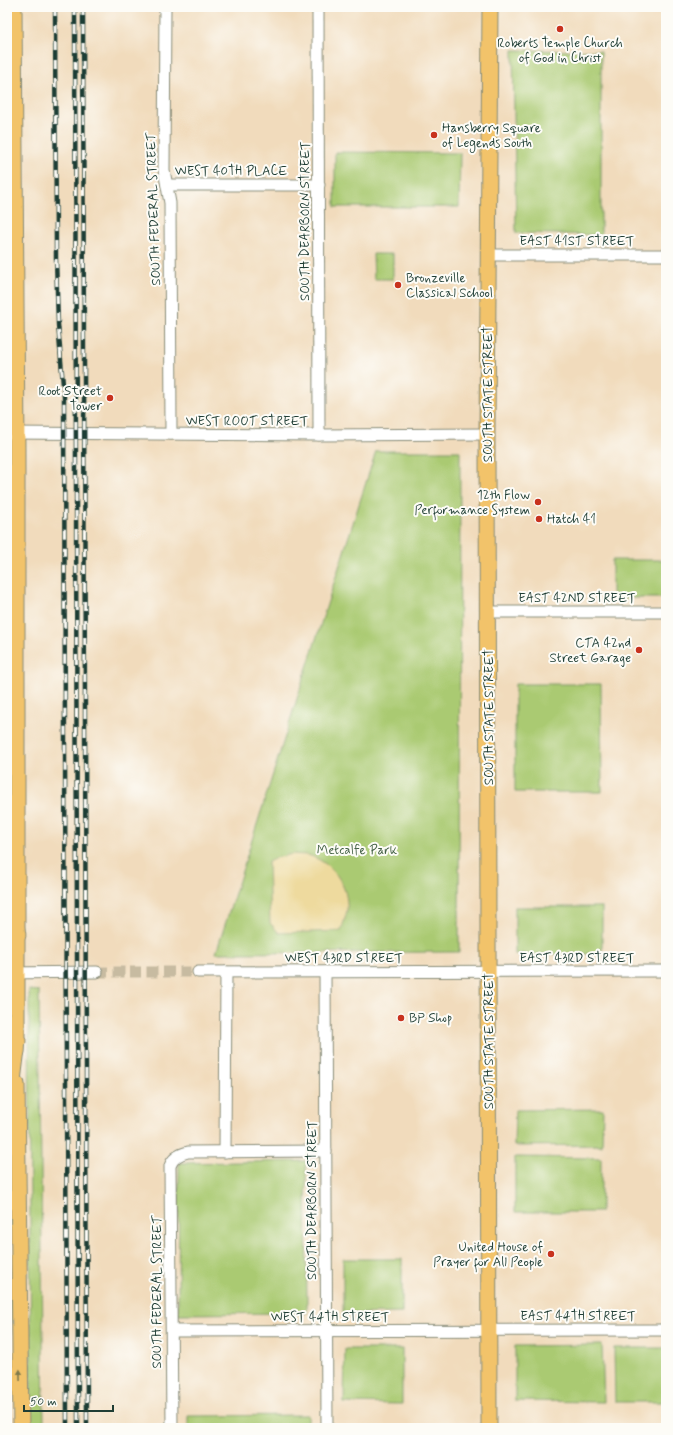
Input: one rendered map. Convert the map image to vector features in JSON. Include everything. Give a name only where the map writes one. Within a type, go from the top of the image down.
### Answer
[{"type":"highway","points":[[7,875],[17,935]]},
{"type":"highway","points":[[7,1120],[17,1041]]},
{"type":"main road","points":[[14,7],[12,433],[17,935],[12,973],[17,1041],[21,1428]]},
{"type":"main road","name":"SOUTH STATE STREET","points":[[489,1428],[487,434],[490,7]]},
{"type":"street","name":"SOUTH FEDERAL STREET","points":[[165,7],[164,170],[170,203],[171,434]]},
{"type":"street","name":"SOUTH DEARBORN STREET","points":[[318,7],[319,435]]},
{"type":"street","name":"WEST 40TH PLACE","points":[[167,185],[319,185]]},
{"type":"street","name":"EAST 41ST STREET","points":[[488,255],[666,255]]},
{"type":"street","name":"WEST ROOT STREET","points":[[12,433],[319,435],[487,434]]},
{"type":"street","name":"EAST 42ND STREET","points":[[488,612],[666,612]]},
{"type":"street","name":"EAST 43RD STREET","points":[[489,972],[666,971]]},
{"type":"street","points":[[12,973],[97,972]]},
{"type":"street","name":"WEST 43RD STREET","points":[[198,972],[489,972]]},
{"type":"street","points":[[226,972],[225,1152],[326,1151]]},
{"type":"street","name":"SOUTH DEARBORN STREET","points":[[325,972],[327,1428]]},
{"type":"street","name":"SOUTH FEDERAL STREET","points":[[172,1428],[170,1166],[176,1157],[188,1152],[225,1152]]},
{"type":"street","name":"EAST 44TH STREET","points":[[489,1330],[666,1330]]},
{"type":"street","name":"WEST 44TH STREET","points":[[172,1331],[489,1330]]},
{"type":"green space","points":[[513,50],[601,51],[601,235],[516,233]]},
{"type":"green space","points":[[335,152],[460,153],[459,207],[335,207]]},
{"type":"green space","points":[[373,254],[393,254],[393,279],[374,279]]},
{"type":"green space","name":"Metcalfe Park","points":[[376,451],[460,451],[459,952],[216,953]]},
{"type":"green space","points":[[8,452],[9,823],[7,809]]},
{"type":"green space","points":[[612,560],[666,560],[666,598],[621,598],[612,593]]},
{"type":"green space","points":[[515,684],[601,684],[602,792],[515,792]]},
{"type":"green space","points":[[515,907],[602,907],[602,954],[515,954]]},
{"type":"green space","points":[[29,990],[39,991],[44,1428],[31,1428]]},
{"type":"green space","points":[[603,1109],[602,1145],[514,1146],[515,1110]]},
{"type":"green space","points":[[515,1157],[601,1158],[601,1212],[515,1212]]},
{"type":"green space","points":[[306,1161],[307,1313],[178,1314],[179,1163]]},
{"type":"green space","points":[[11,1183],[11,1428],[7,1428],[7,1198],[8,1184]]},
{"type":"green space","points":[[343,1259],[402,1259],[402,1313],[343,1314]]},
{"type":"green space","points":[[602,1345],[604,1402],[515,1401],[515,1346]]},
{"type":"green space","points":[[614,1348],[666,1348],[666,1402],[615,1402]]},
{"type":"green space","points":[[345,1349],[402,1349],[402,1404],[344,1403]]},
{"type":"green space","points":[[308,1415],[308,1428],[188,1428],[188,1416]]},
{"type":"sand","points":[[292,854],[309,855],[319,860],[333,870],[338,877],[342,884],[347,901],[347,913],[341,931],[279,933],[270,923],[268,862],[276,858]]},
{"type":"tunnel","points":[[97,972],[198,972]]},
{"type":"railway","points":[[55,7],[56,258],[58,324],[64,397],[67,1428]]},
{"type":"railway","points":[[75,7],[78,1428]]},
{"type":"railway","points":[[83,7],[87,1428]]},
{"type":"place","name":"Roberts Temple Church of God in Christ","points":[[560,29]]},
{"type":"place","name":"Hansberry Square of Legends South","points":[[434,135]]},
{"type":"place","name":"Bronzeville Classical School","points":[[398,285]]},
{"type":"place","name":"Root Street Tower","points":[[110,398]]},
{"type":"place","name":"12th Flow Performance System","points":[[538,502]]},
{"type":"place","name":"Hatch 41","points":[[539,519]]},
{"type":"place","name":"CTA 42nd Street Garage","points":[[639,650]]},
{"type":"place","name":"BP Shop","points":[[401,1018]]},
{"type":"place","name":"United House of Prayer for All People","points":[[551,1254]]}]
